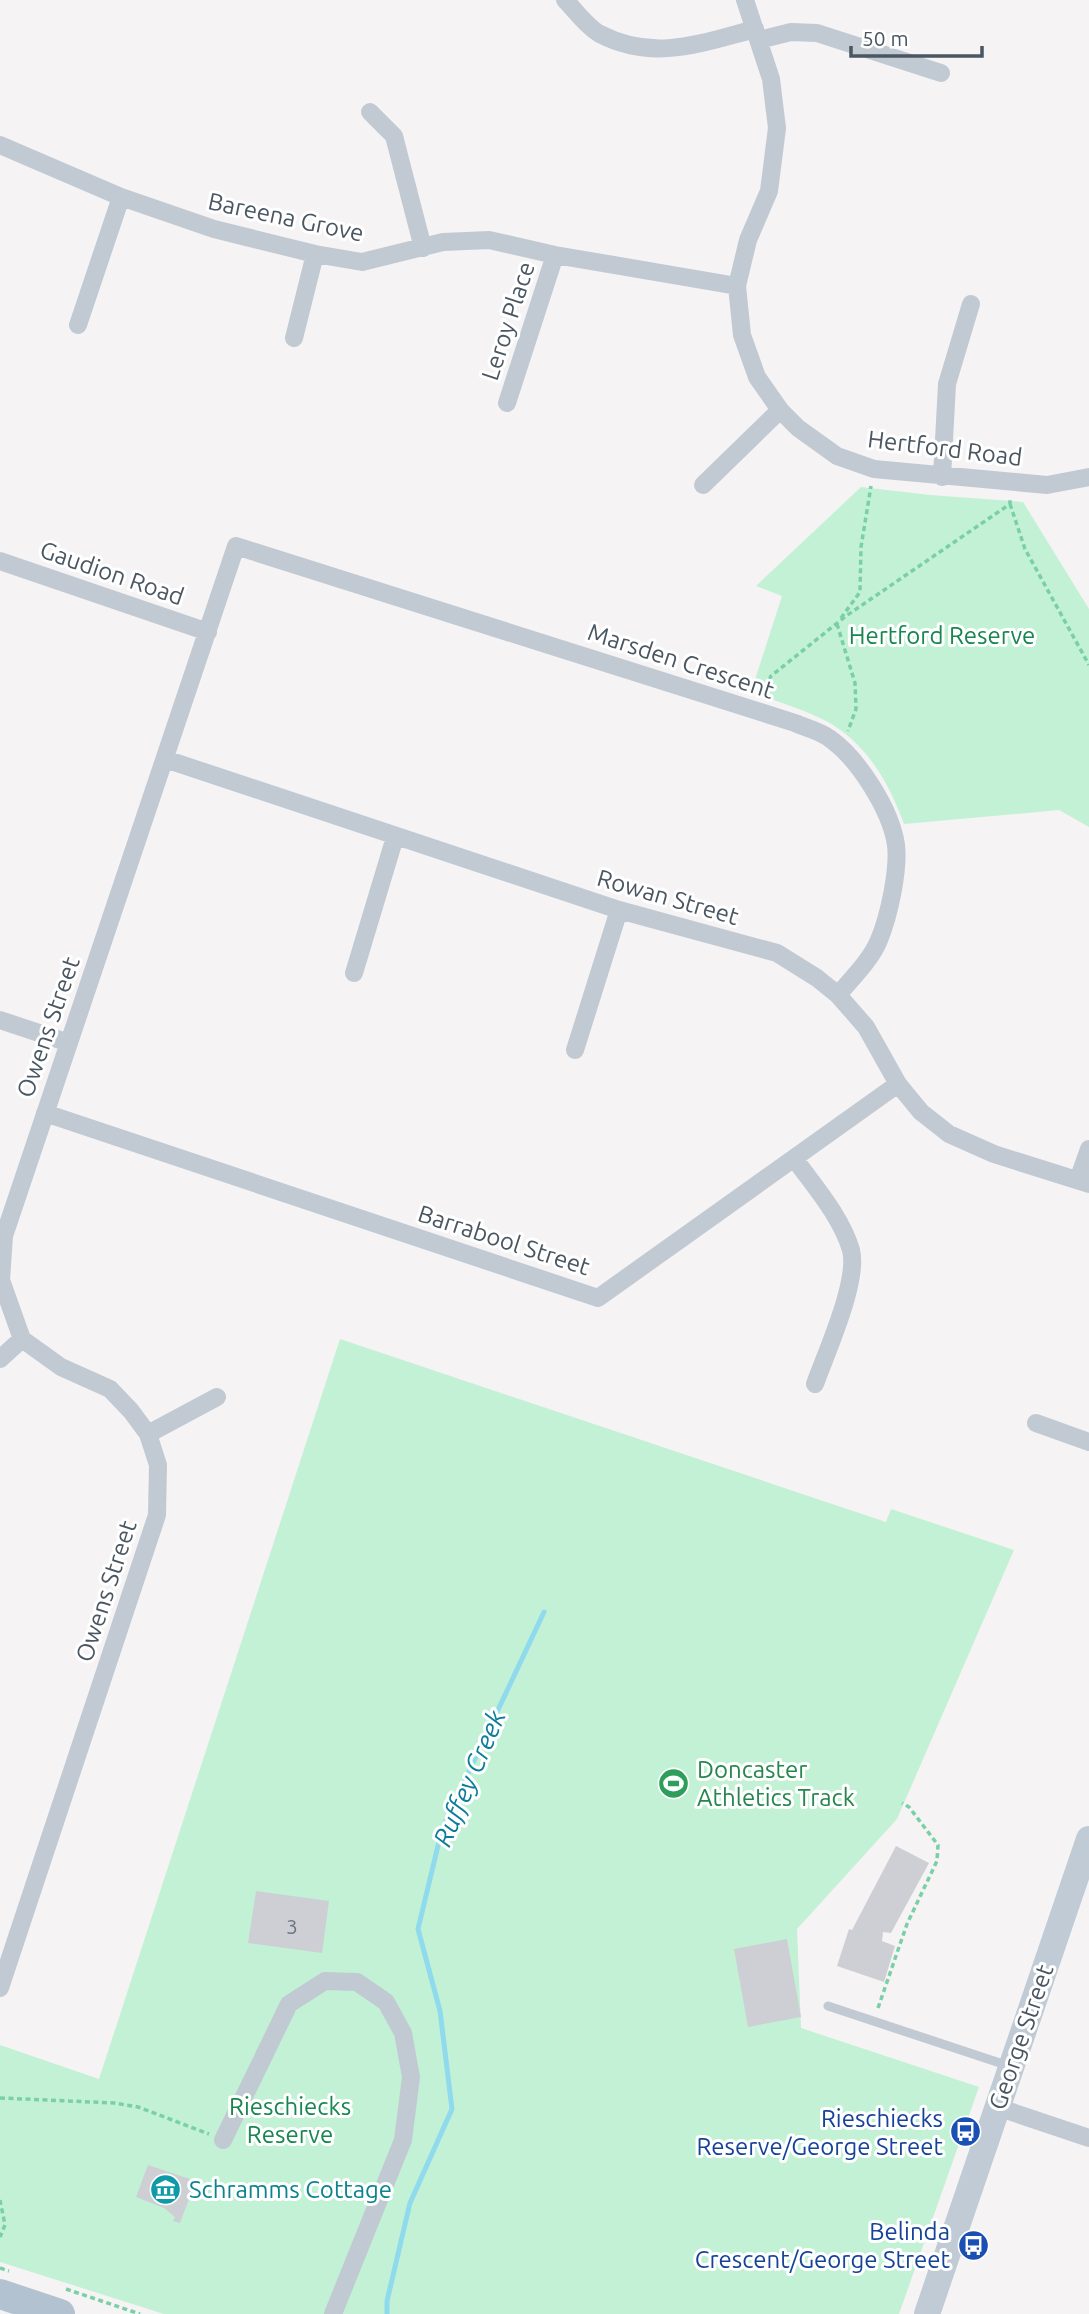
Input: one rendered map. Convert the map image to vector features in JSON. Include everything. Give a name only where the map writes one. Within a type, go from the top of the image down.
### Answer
[{"type":"main road","name":"George Street","points":[[927,2314],[1089,1839]]},
{"type":"main road","points":[[10,2293],[62,2301]]},
{"type":"street","points":[[565,0],[599,33],[641,47],[673,50],[757,34],[817,33],[941,73]]},
{"type":"street","name":"Hertford Road","points":[[745,0],[771,79],[777,128],[769,191],[748,240],[737,286],[742,335],[757,377],[780,410],[798,428],[837,456],[874,470],[1046,485],[1089,477]]},
{"type":"street","points":[[370,112],[394,136],[423,248]]},
{"type":"street","name":"Bareena Grove","points":[[0,145],[121,197],[214,229],[315,254],[362,262],[443,242],[489,240],[555,255],[737,286]]},
{"type":"street","points":[[78,325],[121,197]]},
{"type":"street","points":[[294,338],[315,254]]},
{"type":"street","name":"Leroy Place","points":[[507,403],[555,255]]},
{"type":"street","points":[[943,477],[947,384],[971,304]]},
{"type":"street","points":[[703,485],[780,410]]},
{"type":"street","name":"Owens Street","points":[[0,1988],[157,1515],[158,1465],[148,1434],[110,1389],[61,1367],[22,1339],[1,1280],[4,1236],[236,546]]},
{"type":"street","name":"Marsden Crescent","points":[[236,546],[795,723],[829,738],[873,786],[896,845],[893,892],[879,941],[838,995]]},
{"type":"street","name":"Gaudion Road","points":[[0,561],[208,632]]},
{"type":"street","name":"Rowan Street","points":[[165,759],[620,910],[777,953],[838,995],[866,1027],[898,1084],[920,1112],[948,1134],[994,1154],[1084,1182]]},
{"type":"street","points":[[354,973],[395,837]]},
{"type":"street","points":[[575,1050],[620,910]]},
{"type":"street","points":[[0,1020],[69,1043]]},
{"type":"street","name":"Barrabool Street","points":[[45,1113],[598,1298],[898,1084]]},
{"type":"street","points":[[1084,1182],[1089,1149]]},
{"type":"street","points":[[794,1158],[835,1216],[852,1252],[849,1292],[815,1384]]},
{"type":"street","points":[[0,1359],[22,1339]]},
{"type":"street","points":[[148,1434],[217,1397]]},
{"type":"street","points":[[1035,1423],[1089,1442]]},
{"type":"street","points":[[223,2140],[289,2004],[325,1981],[357,1982],[386,2002],[403,2033],[411,2077],[403,2140],[333,2314]]},
{"type":"street","points":[[997,2107],[1089,2138]]},
{"type":"lane","points":[[828,2006],[1010,2066]]},
{"type":"path","points":[[837,623],[860,593],[861,547],[874,470]]},
{"type":"path","points":[[1008,482],[1010,504],[1024,549],[1089,665]]},
{"type":"path","points":[[754,710],[771,676],[837,623],[1010,504]]},
{"type":"path","points":[[837,623],[855,683],[856,709],[842,750]]},
{"type":"path","points":[[873,2020],[907,1924],[937,1861],[938,1844],[909,1807],[902,1803]]},
{"type":"path","points":[[0,2098],[114,2103],[138,2108],[223,2140]]},
{"type":"path","points":[[0,2200],[5,2225],[0,2237]]},
{"type":"path","points":[[0,2268],[10,2293]]},
{"type":"path","points":[[62,2301],[140,2314]]},
{"type":"green space","name":"Hertford Reserve","points":[[861,487],[1023,502],[1089,609],[1089,827],[1059,810],[904,824],[883,778],[850,738],[814,715],[751,692],[782,596],[756,586]]},
{"type":"green space","name":"Rieschiecks Reserve","points":[[340,1339],[886,1522],[891,1509],[1014,1550],[897,1819],[797,1929],[801,2028],[979,2087],[899,2314],[164,2314],[0,2262],[0,2045],[99,2079]]},
{"type":"building","points":[[896,1846],[929,1863],[891,1933],[883,1932],[882,1941],[895,1946],[884,1982],[837,1966],[849,1929],[852,1930]]},
{"type":"building","points":[[256,1891],[329,1901],[322,1953],[248,1943]]},
{"type":"building","points":[[787,1939],[801,2017],[748,2027],[734,1949]]},
{"type":"building","name":"Schramms Cottage","points":[[148,2165],[196,2181],[180,2223],[173,2221],[175,2217],[164,2208],[136,2197]]},
{"type":"waterway","name":"Ruffey Creek","points":[[387,2314],[387,2301],[410,2203],[452,2109],[440,2011],[418,1929],[442,1829],[544,1612]]},
{"type":"place","name":"Doncaster Athletics Track","points":[[674,1783]]},
{"type":"place","name":"Rieschiecks Reserve/George Street","points":[[966,2132]]},
{"type":"place","name":"Schramms Cottage","points":[[166,2189]]},
{"type":"place","name":"Belinda Crescent/George Street","points":[[973,2245]]}]
